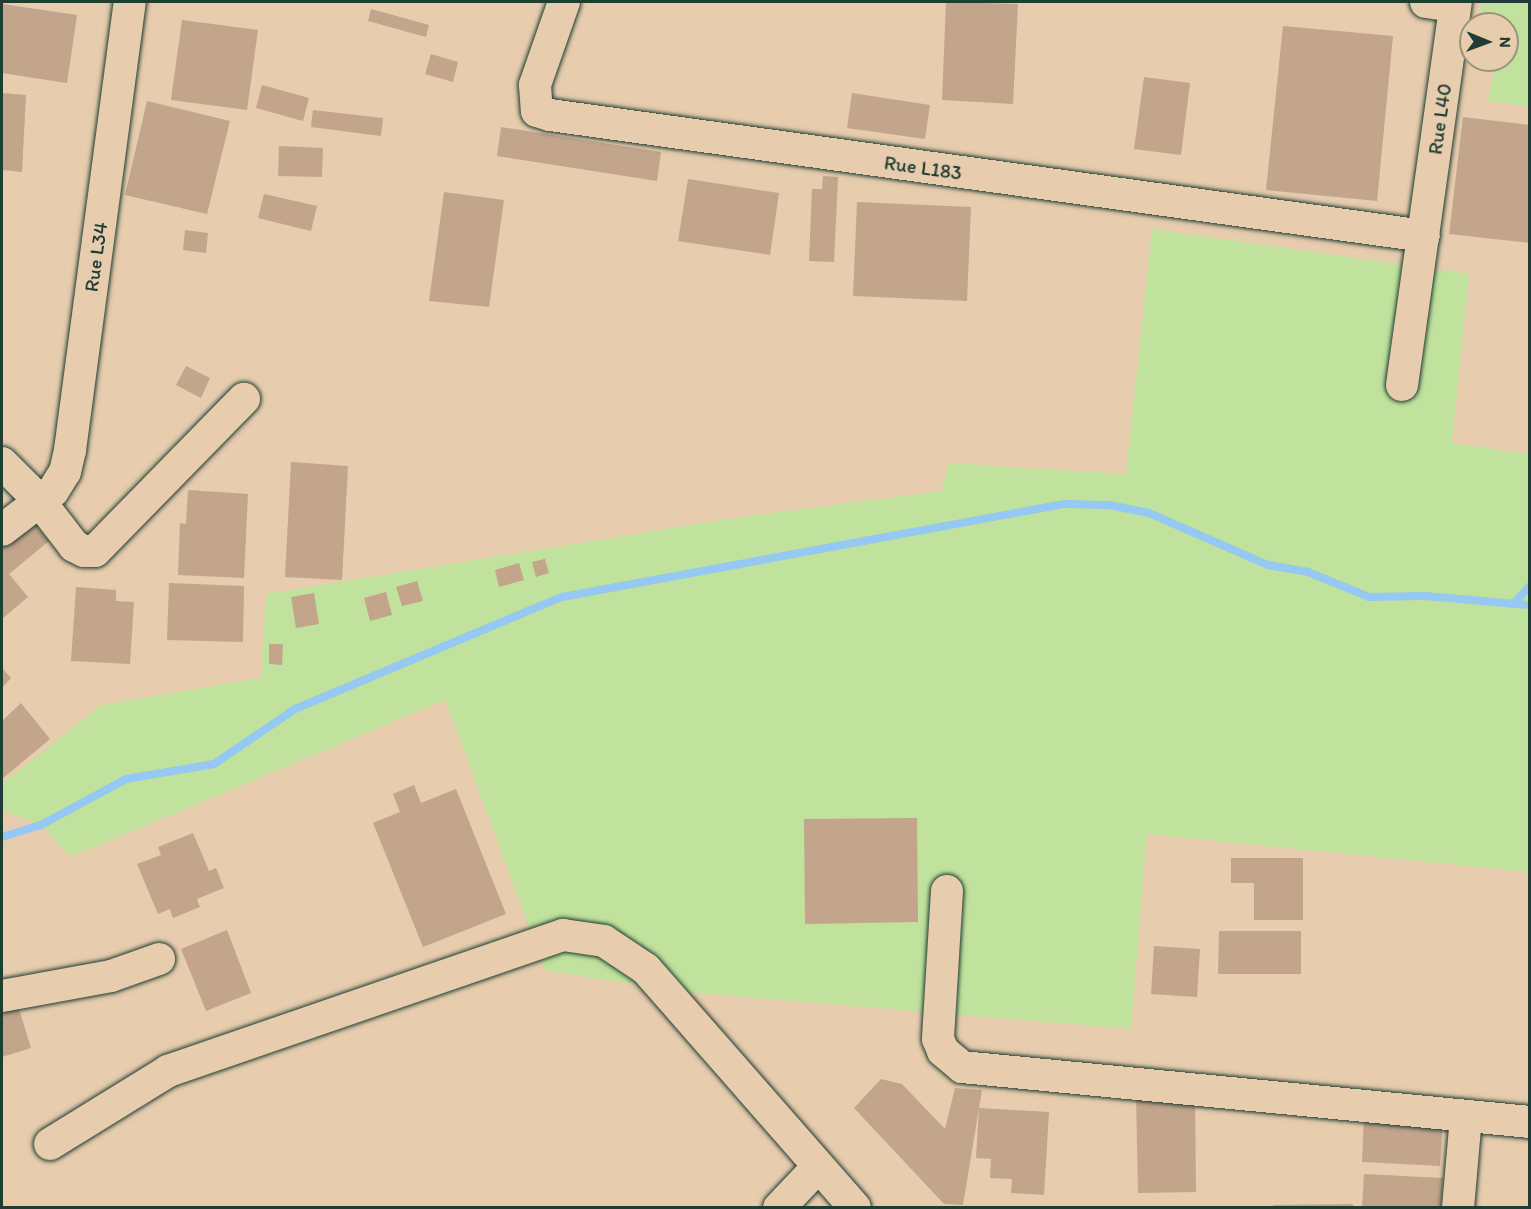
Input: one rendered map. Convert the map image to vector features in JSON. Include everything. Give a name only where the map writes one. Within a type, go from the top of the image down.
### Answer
[{"type":"street","name":"Rue L34","points":[[2,530],[38,499],[53,491],[64,472],[70,450],[130,2]]},
{"type":"street","name":"Rue L183","points":[[564,2],[534,85],[537,111],[550,115],[1424,236]]},
{"type":"street","name":"Rue L40","points":[[1402,385],[1424,236],[1446,3]]},
{"type":"street","points":[[2,463],[38,499],[74,546],[84,551],[95,551],[244,399]]},
{"type":"street","points":[[947,891],[938,1039],[944,1052],[962,1067],[1466,1118],[1530,1122]]},
{"type":"street","points":[[50,1143],[168,1071],[563,935],[604,941],[646,969],[817,1168],[855,1208]]},
{"type":"street","points":[[2,996],[111,976],[159,959]]},
{"type":"street","points":[[1458,1208],[1466,1118]]},
{"type":"street","points":[[779,1208],[817,1168]]},
{"type":"green space","points":[[1482,2],[1529,2],[1529,107],[1488,101],[1494,72],[1519,72],[1519,12],[1481,12]]},
{"type":"green space","points":[[1152,229],[1469,274],[1452,443],[1529,454],[1529,872],[1147,834],[1131,1029],[672,991],[545,970],[445,700],[71,857],[41,825],[2,810],[2,784],[101,705],[261,678],[266,594],[727,519],[941,491],[949,463],[1126,474]]},
{"type":"building","points":[[946,2],[1018,4],[1013,104],[942,100]]},
{"type":"building","points":[[2,4],[77,15],[67,83],[2,73]]},
{"type":"building","points":[[371,9],[429,25],[426,37],[368,21]]},
{"type":"building","points":[[182,20],[258,30],[247,110],[171,100]]},
{"type":"building","points":[[1283,26],[1393,36],[1377,201],[1266,190]]},
{"type":"building","points":[[431,54],[458,62],[453,82],[425,74]]},
{"type":"building","points":[[1144,77],[1190,83],[1181,155],[1134,149]]},
{"type":"building","points":[[262,85],[309,98],[303,121],[256,108]]},
{"type":"building","points":[[2,93],[26,95],[22,172],[2,170]]},
{"type":"building","points":[[852,93],[930,105],[925,139],[847,128]]},
{"type":"building","points":[[147,101],[230,121],[207,214],[125,195]]},
{"type":"building","points":[[313,110],[383,118],[381,136],[311,127]]},
{"type":"building","points":[[1463,117],[1530,125],[1530,243],[1449,234]]},
{"type":"building","points":[[501,127],[661,152],[657,181],[497,156]]},
{"type":"building","points":[[279,146],[323,148],[322,177],[278,176]]},
{"type":"building","points":[[823,176],[838,177],[834,262],[809,261],[812,189],[822,189]]},
{"type":"building","points":[[688,179],[779,193],[770,255],[678,241]]},
{"type":"building","points":[[444,192],[504,200],[489,307],[429,301]]},
{"type":"building","points":[[264,194],[317,206],[311,231],[258,218]]},
{"type":"building","points":[[857,202],[971,207],[967,301],[853,296]]},
{"type":"building","points":[[185,230],[208,233],[206,253],[183,250]]},
{"type":"building","points":[[186,366],[210,378],[201,398],[176,385]]},
{"type":"building","points":[[291,462],[348,466],[342,580],[285,577]]},
{"type":"building","points":[[188,490],[248,494],[244,578],[178,575],[180,523],[186,524]]},
{"type":"building","points":[[29,517],[49,541],[9,574],[28,597],[2,619],[2,540]]},
{"type":"building","points":[[545,559],[549,573],[536,577],[532,562]]},
{"type":"building","points":[[519,563],[524,580],[499,587],[495,570]]},
{"type":"building","points":[[417,581],[423,601],[402,606],[396,587]]},
{"type":"building","points":[[169,583],[244,586],[243,642],[167,640]]},
{"type":"building","points":[[76,587],[116,590],[116,601],[134,602],[130,664],[71,661]]},
{"type":"building","points":[[386,592],[392,615],[370,621],[364,598]]},
{"type":"building","points":[[314,593],[319,624],[296,628],[291,597]]},
{"type":"building","points":[[269,644],[283,644],[282,665],[269,664]]},
{"type":"building","points":[[2,668],[11,678],[2,688]]},
{"type":"building","points":[[21,703],[50,739],[2,779],[2,721]]},
{"type":"building","points":[[414,785],[421,803],[456,789],[506,914],[423,947],[373,823],[400,812],[393,794]]},
{"type":"building","points":[[917,818],[918,922],[805,924],[804,819]]},
{"type":"building","points":[[193,833],[209,871],[216,868],[224,888],[197,899],[200,907],[173,918],[170,909],[158,914],[137,864],[161,855],[158,847]]},
{"type":"building","points":[[1231,858],[1303,858],[1303,920],[1254,920],[1254,883],[1231,883]]},
{"type":"building","points":[[227,930],[251,993],[206,1011],[181,949]]},
{"type":"building","points":[[1219,931],[1301,931],[1301,974],[1218,974]]},
{"type":"building","points":[[1154,946],[1200,949],[1197,997],[1151,994]]},
{"type":"building","points":[[17,1002],[31,1048],[2,1057],[2,1007]]},
{"type":"building","points":[[881,1079],[902,1084],[945,1129],[955,1088],[982,1090],[963,1205],[944,1204],[854,1108]]},
{"type":"building","points":[[1195,1094],[1196,1192],[1138,1193],[1136,1095]]},
{"type":"building","points":[[979,1108],[1049,1112],[1044,1195],[1011,1193],[1012,1179],[990,1178],[991,1159],[976,1158]]},
{"type":"building","points":[[1364,1116],[1443,1120],[1440,1166],[1362,1162]]},
{"type":"building","points":[[1364,1174],[1443,1178],[1441,1208],[1362,1208]]},
{"type":"building","points":[[1353,1204],[1353,1208],[1273,1208],[1273,1205]]},
{"type":"waterway","points":[[2,837],[41,825],[126,779],[214,764],[295,709],[562,597],[1064,504],[1109,505],[1149,513],[1268,565],[1308,572],[1369,597],[1425,596],[1530,605]]},
{"type":"waterway","points":[[1513,604],[1530,586]]}]
